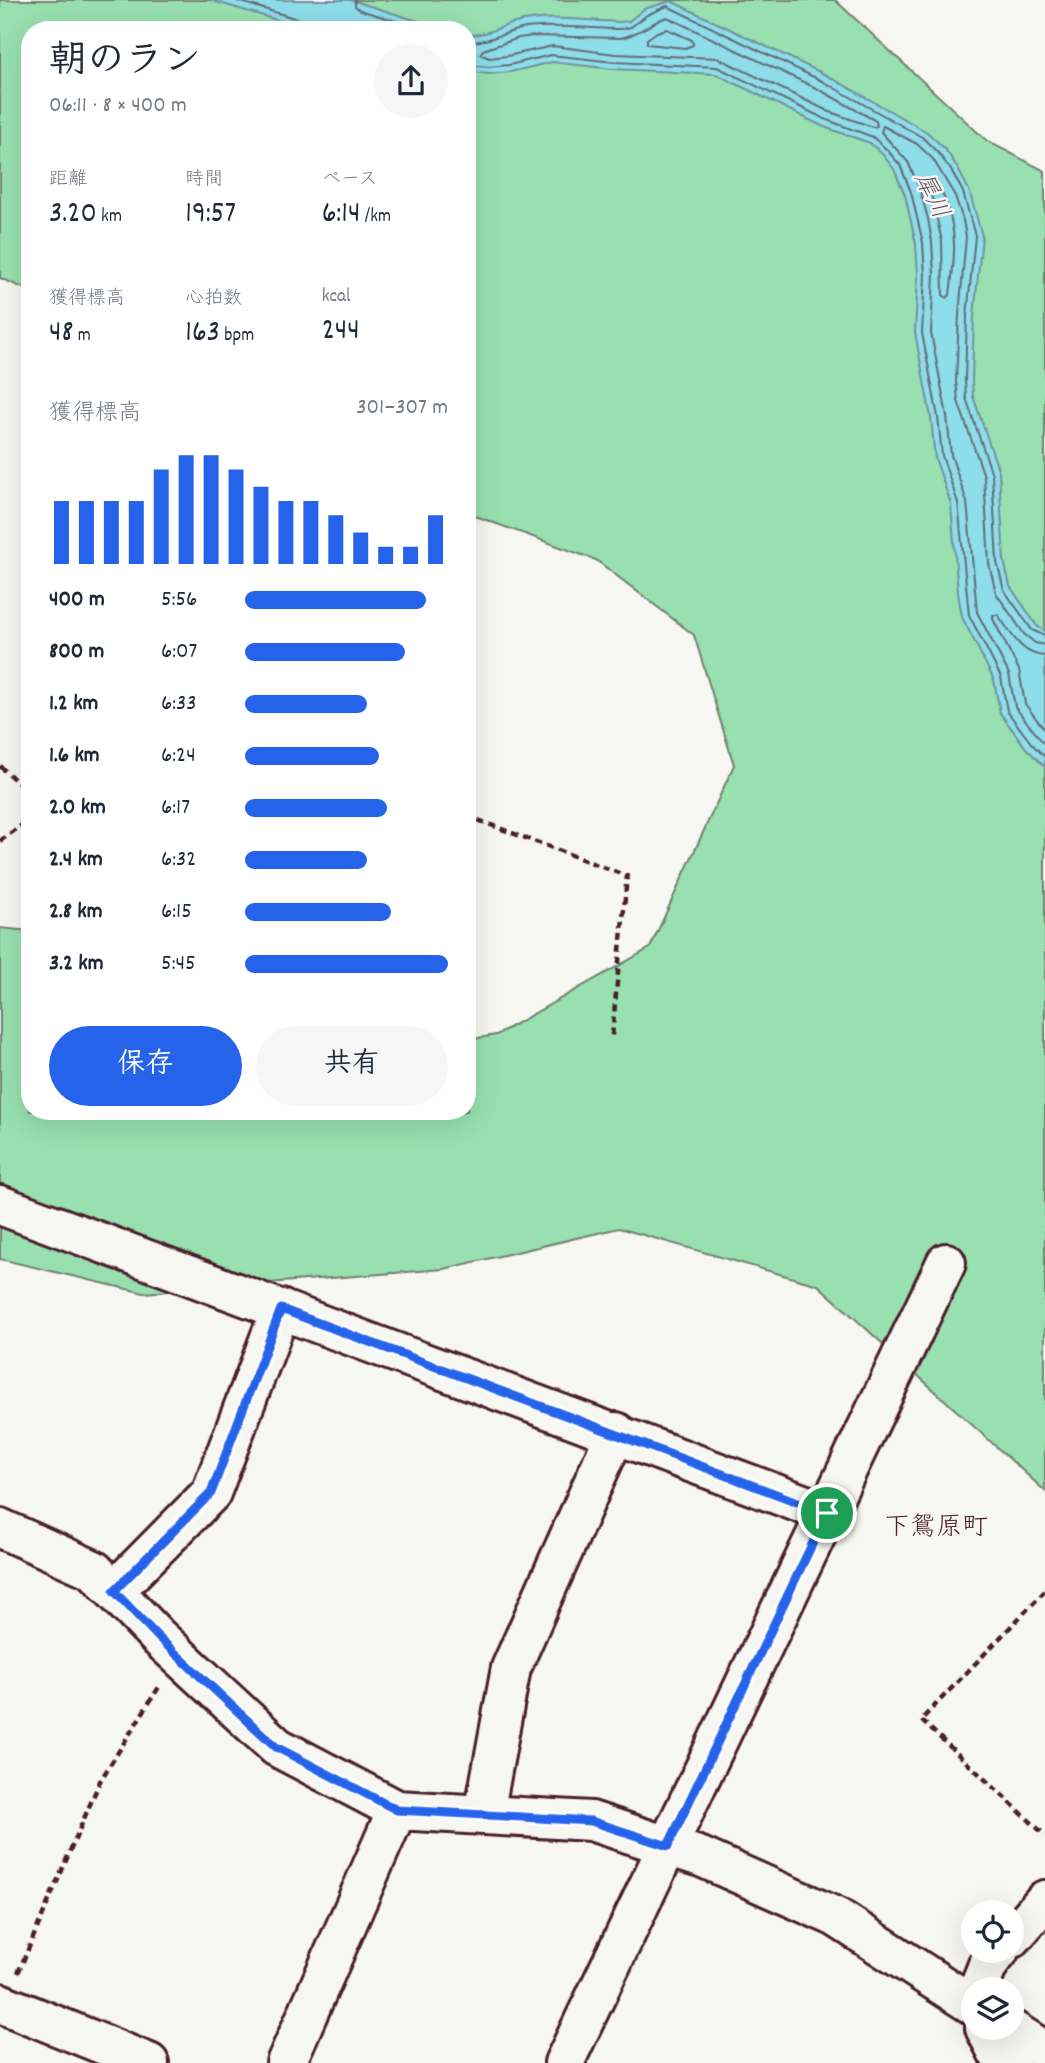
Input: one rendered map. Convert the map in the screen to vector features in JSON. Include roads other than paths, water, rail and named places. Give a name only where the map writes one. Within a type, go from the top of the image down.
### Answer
[{"type":"street","points":[[0,1205],[827,1513]]},
{"type":"street","points":[[564,2063],[946,1263]]},
{"type":"street","points":[[114,1591],[211,1493],[281,1309]]},
{"type":"street","points":[[484,1815],[511,1668],[616,1433]]},
{"type":"street","points":[[0,1528],[94,1570],[178,1656],[276,1747],[397,1810],[591,1821],[668,1846],[701,1857],[836,1917],[961,1996]]},
{"type":"street","points":[[286,2063],[397,1810]]},
{"type":"street","points":[[1024,1924],[1045,1900]]},
{"type":"street","points":[[2,2004],[149,2063]]},
{"type":"street","points":[[1024,2037],[1045,2050]]},
{"type":"street","points":[[991,2040],[998,2053],[1010,2063]]},
{"type":"water","points":[[210,0],[351,0],[418,21],[280,21]]},
{"type":"water","name":"犀川","points":[[671,1],[826,75],[927,132],[945,149],[957,167],[969,190],[982,236],[974,316],[973,396],[999,472],[1004,561],[1010,586],[1037,626],[1045,631],[1045,767],[1026,748],[1000,713],[994,680],[962,617],[951,504],[935,458],[931,418],[915,333],[918,275],[916,244],[905,195],[894,169],[882,154],[870,143],[824,127],[716,74],[613,69],[552,62],[510,72],[476,72],[476,34],[528,20],[629,21],[644,9]]},
{"type":"district","name":"下鴛原町","points":[[936,1525]]}]
